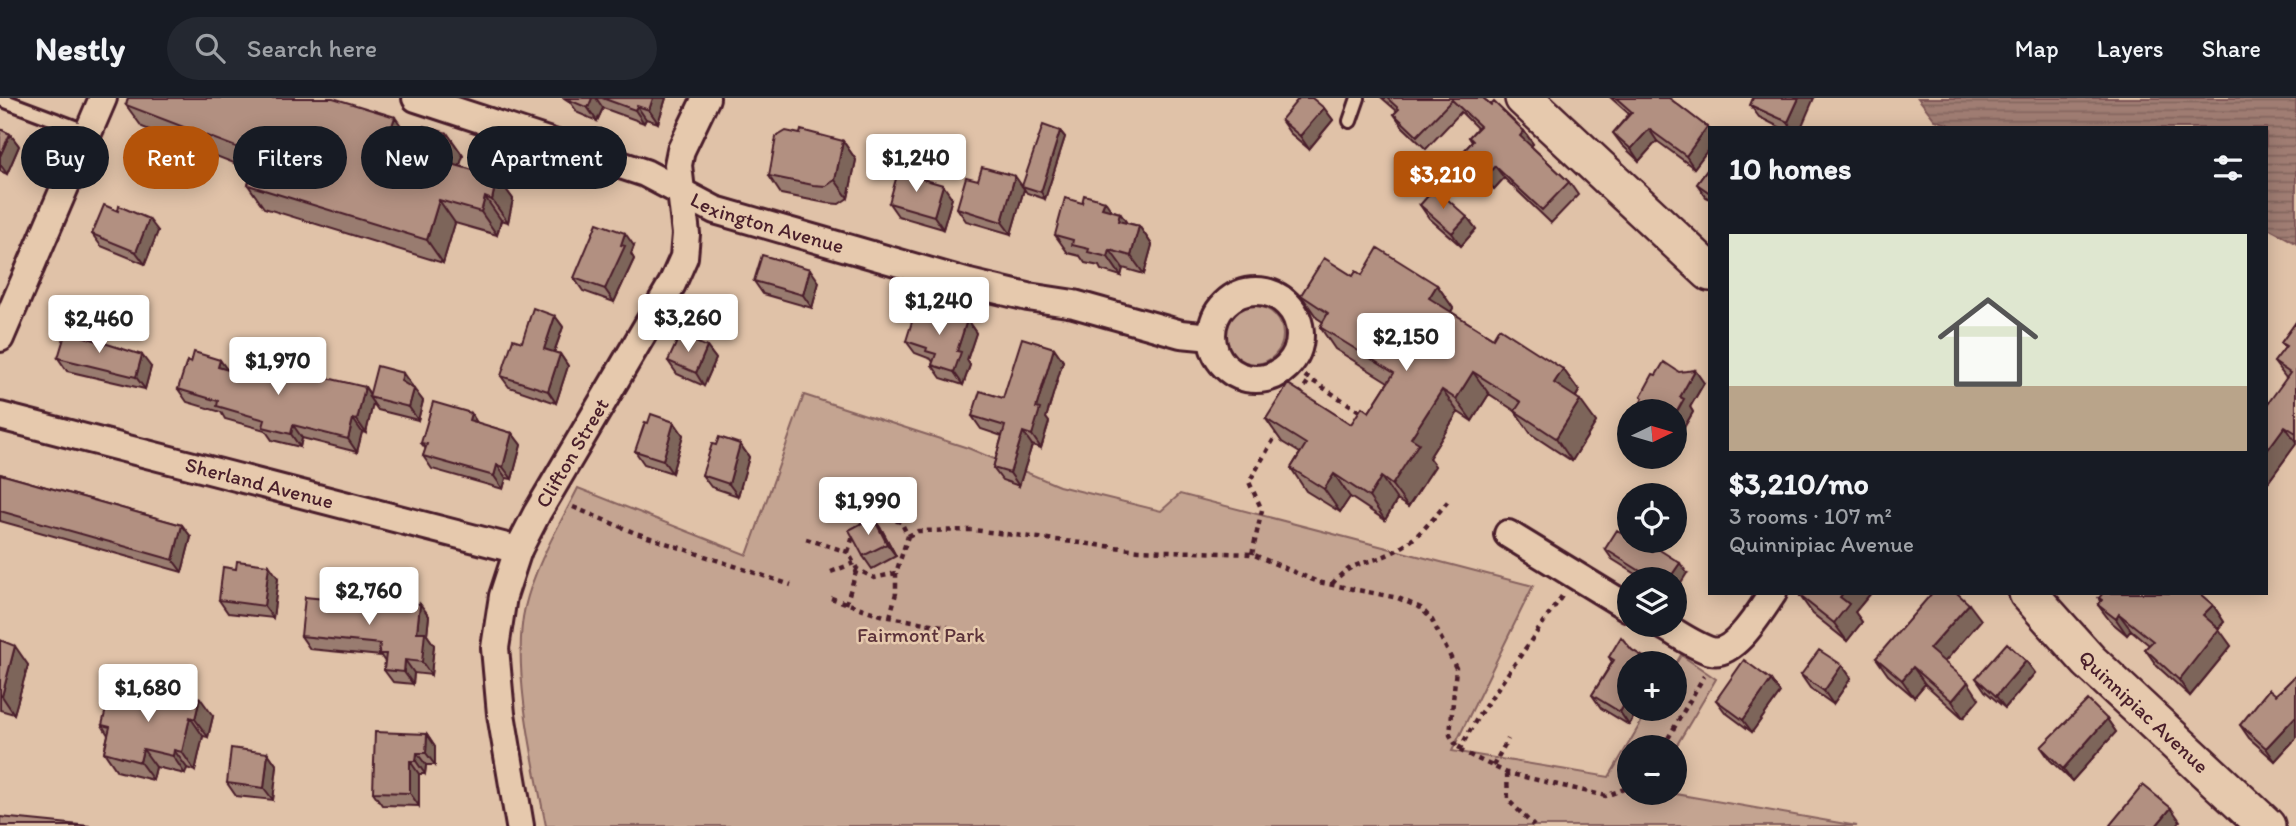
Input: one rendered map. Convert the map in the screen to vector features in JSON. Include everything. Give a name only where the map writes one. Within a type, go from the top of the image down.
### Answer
[{"type":"main road","points":[[1524,98],[1708,270]]},
{"type":"main road","name":"Quinnipiac Avenue","points":[[2030,595],[2089,661],[2266,826]]},
{"type":"street","points":[[91,126],[103,98]]},
{"type":"street","name":"Lexington Avenue","points":[[416,98],[645,173],[715,210],[969,283],[1028,298],[1074,304],[1181,334],[1212,337]]},
{"type":"street","name":"Clifton Street","points":[[520,826],[501,713],[495,648],[503,596],[518,550],[599,404],[672,284],[684,257],[686,234],[678,165],[681,150],[706,98]]},
{"type":"street","points":[[0,338],[64,189]]},
{"type":"street","points":[[1253,291],[1266,292],[1290,306],[1298,319],[1301,335],[1299,372],[1280,373],[1265,379],[1236,375],[1219,358],[1212,337],[1214,323],[1228,301],[1253,291]]},
{"type":"street","name":"Sherland Avenue","points":[[0,416],[518,550]]},
{"type":"street","points":[[1508,534],[1617,601]]},
{"type":"street","points":[[1684,637],[1712,652],[1733,646],[1771,595]]},
{"type":"lane","points":[[1350,121],[1358,98]]},
{"type":"lane","points":[[0,99],[72,126]]},
{"type":"path","points":[[1296,400],[1299,372],[1366,415]]},
{"type":"path","points":[[1252,554],[1262,510],[1249,482],[1285,420]]},
{"type":"path","points":[[1331,584],[1346,568],[1400,548],[1423,531],[1449,500]]},
{"type":"path","points":[[573,507],[633,532],[791,585]]},
{"type":"path","points":[[848,552],[854,533],[864,521],[887,518],[901,522],[908,536],[896,573],[890,617]]},
{"type":"path","points":[[908,536],[918,531],[973,530],[1139,550],[1252,554],[1299,575],[1398,598],[1421,608],[1433,620],[1456,667],[1450,735],[1459,750],[1507,773],[1605,796],[1617,792]]},
{"type":"path","points":[[806,539],[848,552],[857,569],[874,578],[896,573]]},
{"type":"path","points":[[831,572],[854,563]]},
{"type":"path","points":[[846,604],[857,569]]},
{"type":"path","points":[[1459,750],[1479,715],[1575,576]]},
{"type":"path","points":[[831,598],[890,617],[948,627]]},
{"type":"path","points":[[1670,735],[1702,684],[1712,652]]},
{"type":"path","points":[[1493,766],[1508,739]]},
{"type":"path","points":[[1507,773],[1508,800],[1534,826]]},
{"type":"green space","points":[[1254,306],[1265,308],[1278,319],[1283,335],[1281,346],[1270,359],[1254,364],[1243,362],[1230,351],[1225,335],[1227,324],[1238,311]]},
{"type":"green space","name":"Fairmont Park","points":[[804,395],[968,448],[1059,486],[1161,511],[1180,494],[1533,586],[1452,751],[1609,777],[1617,763],[1617,805],[1687,805],[1687,796],[1857,826],[546,826],[522,687],[521,631],[529,591],[548,546],[578,488],[747,555]]},
{"type":"green space","name":"Fairmont Park","points":[[1687,659],[1716,679],[1683,735],[1634,735],[1642,721],[1687,721]]},
{"type":"shaded area","points":[[1918,98],[2296,98],[2296,243],[2268,228],[2268,126],[1953,126],[1935,120]]},
{"type":"building","points":[[128,98],[333,98],[395,117],[392,126],[361,126],[361,189],[453,189],[453,164],[467,168],[467,189],[494,189],[492,200],[485,197],[481,212],[439,200],[427,240],[261,189],[347,189],[347,126],[233,126],[233,146],[219,140],[219,126],[181,126],[126,105]]},
{"type":"building","points":[[592,98],[588,108],[569,100]]},
{"type":"building","points":[[602,98],[653,98],[649,110],[637,106],[635,110]]},
{"type":"building","points":[[1299,98],[1312,98],[1324,108],[1300,136],[1281,120]]},
{"type":"building","points":[[1387,98],[1483,98],[1491,105],[1494,102],[1524,131],[1520,136],[1569,182],[1542,210],[1495,166],[1485,177],[1461,154],[1473,141],[1469,137],[1480,126],[1452,100],[1417,136],[1394,114],[1399,109]]},
{"type":"building","points":[[1616,98],[1669,98],[1707,127],[1686,156],[1649,129],[1631,149],[1613,133],[1632,112]]},
{"type":"building","points":[[1753,98],[1799,98],[1788,122],[1750,105]]},
{"type":"building","points":[[1043,125],[1060,131],[1041,192],[1022,186]]},
{"type":"building","points":[[0,129],[10,134],[0,156]]},
{"type":"building","points":[[801,130],[843,141],[835,180],[826,186],[769,176],[776,137],[786,131],[800,134]]},
{"type":"building","points":[[982,167],[1015,176],[1002,222],[957,208],[966,177],[978,180]]},
{"type":"building","points":[[1708,169],[1708,192],[1697,184]]},
{"type":"building","points":[[898,172],[943,185],[934,216],[889,203]]},
{"type":"building","points":[[1435,188],[1467,217],[1452,233],[1420,205]]},
{"type":"building","points":[[1084,195],[1105,201],[1102,208],[1120,213],[1118,221],[1139,226],[1131,256],[1110,250],[1108,257],[1088,252],[1089,249],[1072,245],[1073,240],[1055,235],[1065,198],[1082,203]]},
{"type":"building","points":[[104,205],[118,211],[119,206],[149,219],[136,252],[92,234]]},
{"type":"building","points":[[597,223],[625,233],[621,245],[625,246],[605,289],[574,278]]},
{"type":"building","points":[[1378,248],[1437,285],[1429,298],[1493,338],[1499,328],[1563,369],[1554,383],[1580,400],[1556,438],[1515,411],[1521,402],[1473,372],[1456,399],[1442,390],[1411,438],[1419,443],[1392,485],[1381,477],[1369,497],[1334,474],[1324,489],[1291,468],[1306,444],[1266,419],[1288,384],[1351,424],[1362,407],[1369,412],[1394,373],[1320,327],[1328,313],[1301,295],[1324,258],[1353,276],[1356,271],[1362,275]]},
{"type":"building","points":[[762,255],[810,269],[803,295],[754,281]]},
{"type":"building","points":[[533,308],[555,316],[544,349],[560,354],[548,391],[501,376],[513,339],[522,342]]},
{"type":"building","points":[[939,311],[967,320],[957,351],[961,352],[954,372],[932,365],[936,354],[906,341],[915,312],[936,319]]},
{"type":"building","points":[[2296,322],[2296,433],[2285,426],[2268,449],[2268,403],[2290,373],[2274,362],[2286,346],[2281,343]]},
{"type":"building","points":[[66,331],[142,355],[136,377],[58,358]]},
{"type":"building","points":[[680,335],[707,347],[696,373],[668,361]]},
{"type":"building","points":[[1022,338],[1054,348],[1036,408],[1040,409],[1032,435],[1023,432],[1010,473],[993,468],[1005,426],[972,416],[980,391],[1003,398]]},
{"type":"building","points":[[194,352],[220,360],[218,367],[277,384],[278,376],[295,381],[298,371],[365,387],[357,420],[353,419],[348,439],[293,425],[291,434],[263,427],[265,420],[217,406],[218,401],[178,389],[187,361],[191,363]]},
{"type":"building","points":[[1664,362],[1679,372],[1695,370],[1680,397],[1684,399],[1642,399],[1641,396],[1653,374],[1656,375]]},
{"type":"building","points":[[377,366],[403,373],[401,381],[414,389],[409,407],[369,397]]},
{"type":"building","points":[[433,402],[471,413],[469,420],[512,433],[503,467],[497,465],[494,476],[423,456],[427,444],[421,443]]},
{"type":"building","points":[[651,414],[674,422],[663,460],[635,451],[645,422],[648,423]]},
{"type":"building","points":[[719,437],[740,444],[729,484],[702,475],[712,444],[716,445]]},
{"type":"building","points":[[0,474],[182,525],[173,560],[0,511]]},
{"type":"building","points":[[873,517],[887,544],[863,556],[849,530]]},
{"type":"building","points":[[1617,530],[1617,553],[1664,553],[1680,563],[1677,567],[1634,567],[1605,549]]},
{"type":"building","points":[[237,561],[269,565],[264,606],[219,600],[223,567],[236,569]]},
{"type":"building","points":[[1842,595],[1840,597],[1849,604],[1834,623],[1800,596]]},
{"type":"building","points":[[1930,595],[1959,595],[1969,604],[1929,649],[1968,682],[1952,701],[1913,667],[1902,680],[1876,658]]},
{"type":"building","points":[[2101,595],[2201,595],[2213,605],[2203,615],[2219,629],[2179,680],[2145,649],[2153,641],[2119,614],[2116,619],[2098,605],[2102,600],[2099,598]]},
{"type":"building","points":[[305,597],[384,605],[385,600],[420,604],[417,632],[425,632],[422,662],[405,660],[404,672],[384,670],[386,654],[379,654],[380,644],[301,636]]},
{"type":"building","points":[[1621,637],[1634,651],[1617,651],[1617,710],[1592,695],[1614,660],[1609,657]]},
{"type":"building","points":[[0,640],[15,646],[2,696],[0,695]]},
{"type":"building","points":[[2007,643],[2026,661],[1996,696],[1976,678]]},
{"type":"building","points":[[1819,650],[1842,665],[1824,691],[1801,675]]},
{"type":"building","points":[[1744,660],[1771,680],[1743,720],[1716,700]]},
{"type":"building","points":[[2295,676],[2296,716],[2266,748],[2240,725],[2269,689],[2276,695]]},
{"type":"building","points":[[135,692],[159,697],[160,692],[180,697],[181,693],[200,698],[195,719],[190,717],[182,752],[174,750],[173,756],[143,749],[140,762],[104,752],[110,727],[102,725],[110,693],[127,697]]},
{"type":"building","points":[[2088,700],[2107,719],[2063,769],[2041,747]]},
{"type":"building","points":[[375,732],[427,734],[426,753],[417,753],[416,761],[410,761],[410,793],[373,792]]},
{"type":"building","points":[[231,748],[268,753],[264,788],[227,783]]},
{"type":"building","points":[[2143,785],[2171,808],[2156,826],[2111,826],[2110,825]]},
{"type":"building","points":[[0,817],[90,826],[0,826]]}]
